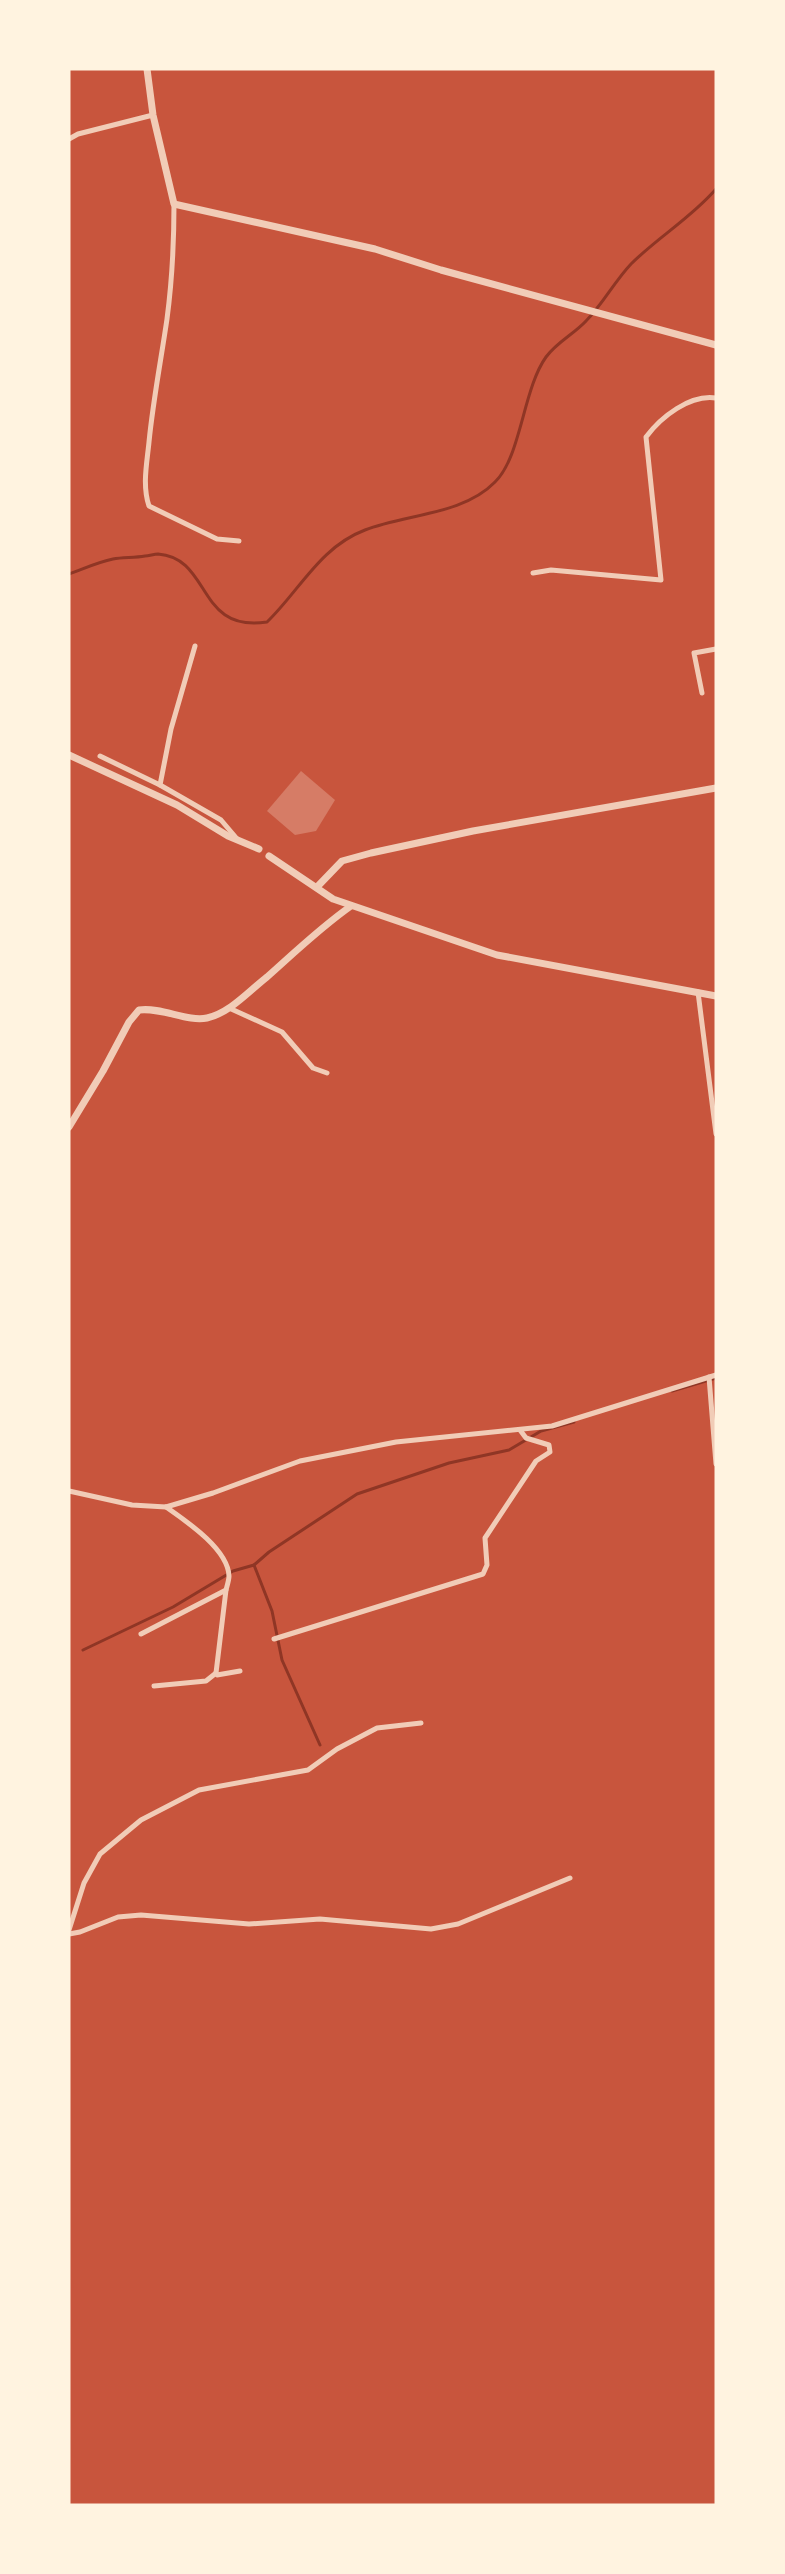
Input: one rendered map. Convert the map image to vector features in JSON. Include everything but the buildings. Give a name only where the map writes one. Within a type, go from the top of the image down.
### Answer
[{"type":"street","points":[[147,69],[153,116],[174,204],[173,263],[145,476],[147,498],[149,506],[201,533],[217,539],[239,541]]},
{"type":"street","points":[[69,139],[78,134],[153,116]]},
{"type":"street","points":[[174,204],[375,249],[441,270],[716,345]]},
{"type":"street","points":[[533,573],[551,570],[661,580],[646,437],[682,406],[696,399],[716,398]]},
{"type":"street","points":[[159,785],[171,729],[195,646]]},
{"type":"street","points":[[702,693],[694,654],[716,649]]},
{"type":"street","points":[[69,754],[177,805],[238,841],[259,849]]},
{"type":"street","points":[[100,756],[159,785],[221,820],[238,841]]},
{"type":"street","points":[[317,887],[342,861],[371,853],[473,831],[716,788]]},
{"type":"street","points":[[269,856],[333,899],[497,955],[716,996]]},
{"type":"street","points":[[69,1127],[129,1022],[139,1010],[154,1008],[190,1017],[206,1018],[229,1008],[351,906]]},
{"type":"street","points":[[698,992],[716,1134]]},
{"type":"street","points":[[229,1008],[282,1032],[313,1068],[327,1072]]},
{"type":"street","points":[[69,1491],[132,1504],[166,1507],[213,1493],[300,1461],[396,1442],[552,1426],[709,1380],[716,1375]]},
{"type":"street","points":[[709,1380],[716,1464]]},
{"type":"street","points":[[274,1639],[483,1574],[487,1565],[485,1538],[536,1461],[550,1452],[549,1445],[530,1439],[520,1430]]},
{"type":"street","points":[[154,1686],[206,1682],[216,1672],[229,1574],[222,1556],[194,1526],[166,1507]]},
{"type":"street","points":[[141,1634],[226,1590]]},
{"type":"street","points":[[216,1672],[217,1675],[240,1671]]},
{"type":"street","points":[[421,1723],[376,1728],[337,1749],[308,1770],[199,1790],[141,1820],[100,1854],[84,1883],[69,1932],[80,1932],[118,1917],[141,1915],[249,1924],[320,1919],[431,1929],[458,1924],[570,1878]]},
{"type":"waterway","points":[[69,574],[113,559],[158,554],[175,559],[188,568],[206,594],[228,617],[244,622],[267,622],[323,558],[349,538],[365,530],[467,501],[482,493],[495,482],[504,471],[511,456],[532,387],[546,357],[592,314],[631,264],[716,189]]},
{"type":"waterway","points":[[672,1391],[716,1378]]},
{"type":"waterway","points":[[83,1650],[173,1607],[233,1571],[254,1565],[269,1552],[357,1494],[449,1463],[509,1450],[541,1431],[574,1422]]},
{"type":"waterway","points":[[254,1565],[272,1611],[282,1660],[320,1745]]}]
